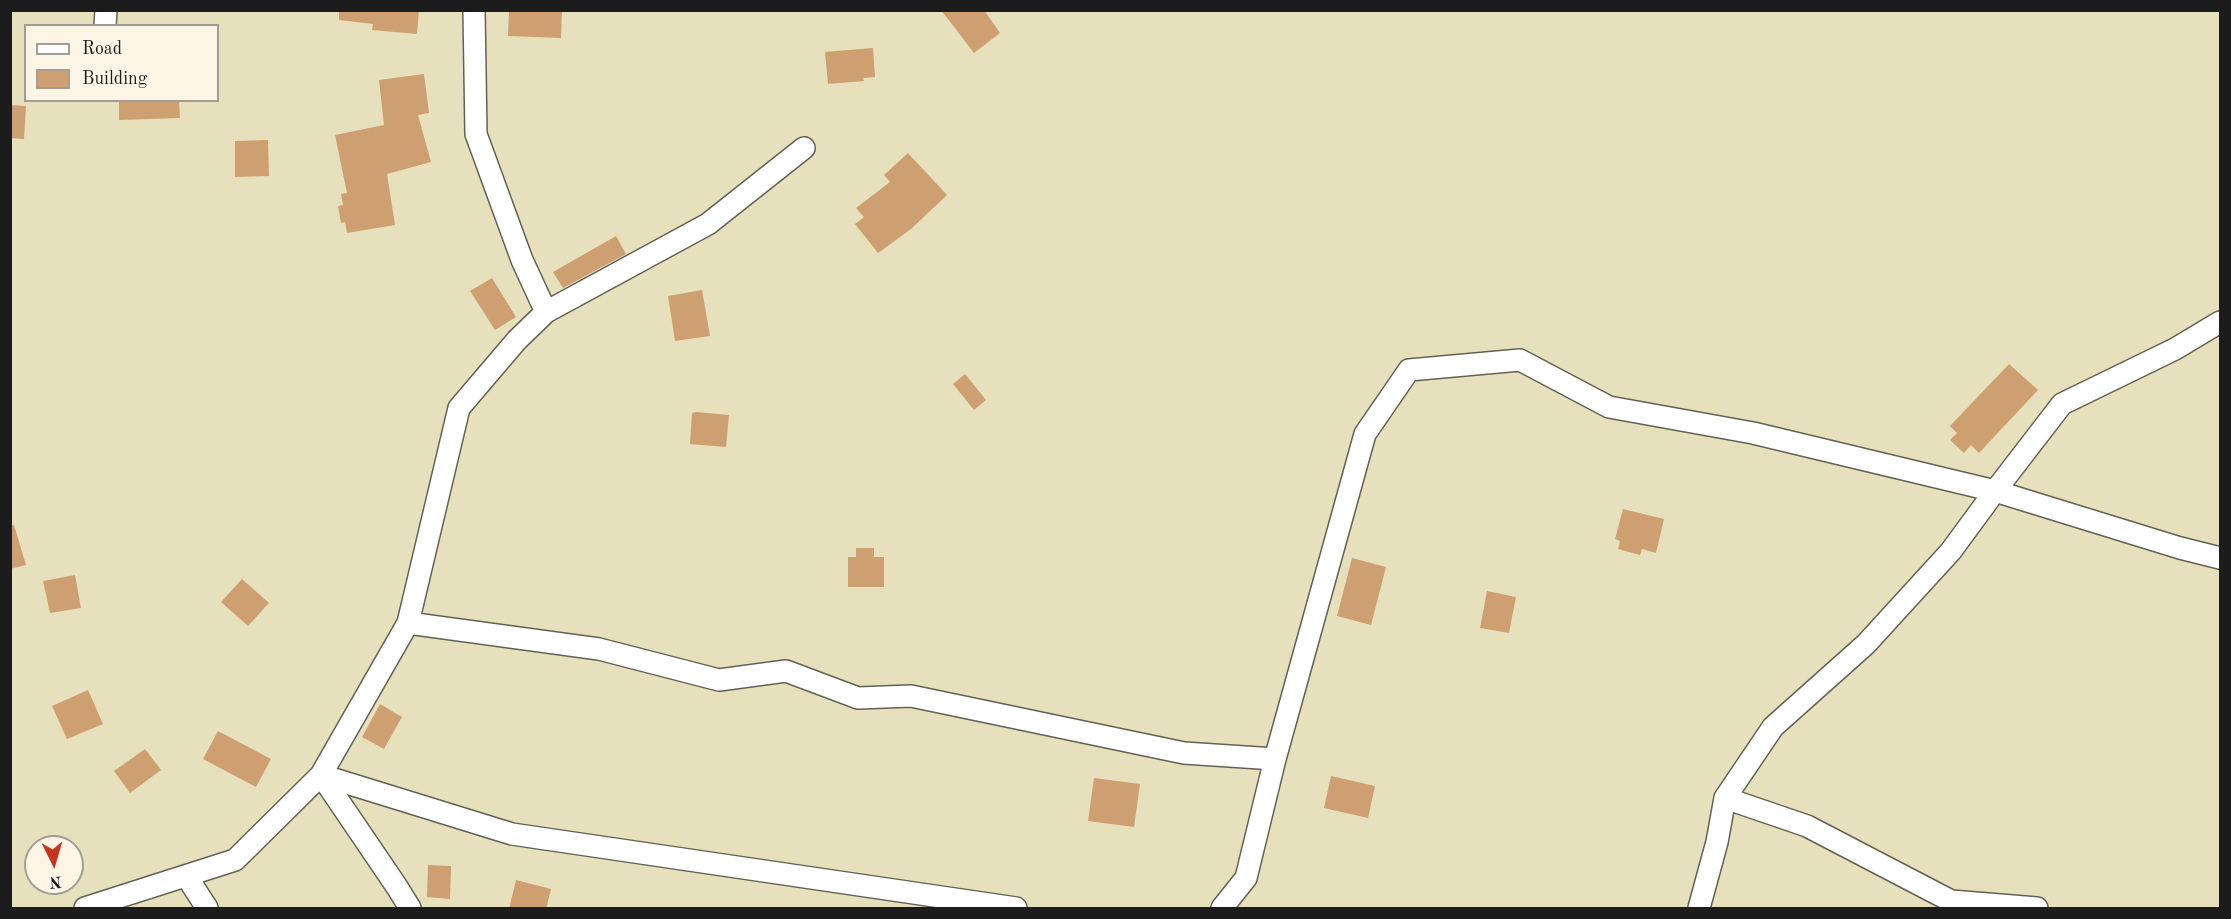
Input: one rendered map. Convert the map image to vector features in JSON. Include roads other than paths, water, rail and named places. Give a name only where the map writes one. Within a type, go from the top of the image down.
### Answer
[{"type":"street","points":[[474,10],[476,135],[522,260],[546,312]]},
{"type":"street","points":[[85,909],[235,860],[321,775],[408,624],[459,408],[517,340],[546,312],[708,224],[804,148]]},
{"type":"street","points":[[1699,909],[1717,842],[1725,798],[1773,727],[1866,644],[1951,552],[2062,404],[2175,349],[2220,321]]},
{"type":"street","points":[[1222,909],[1246,878],[1275,759],[1365,434],[1409,370],[1520,360],[1610,406],[1753,433],[1995,491],[2180,548],[2220,558]]},
{"type":"street","points":[[408,624],[599,648],[719,680],[786,671],[858,698],[911,696],[1184,753],[1275,759]]},
{"type":"street","points":[[321,775],[410,909]]},
{"type":"street","points":[[321,775],[512,834],[1016,909]]},
{"type":"street","points":[[1725,798],[1808,826],[1951,901],[2037,909]]},
{"type":"street","points":[[187,877],[207,909]]}]
